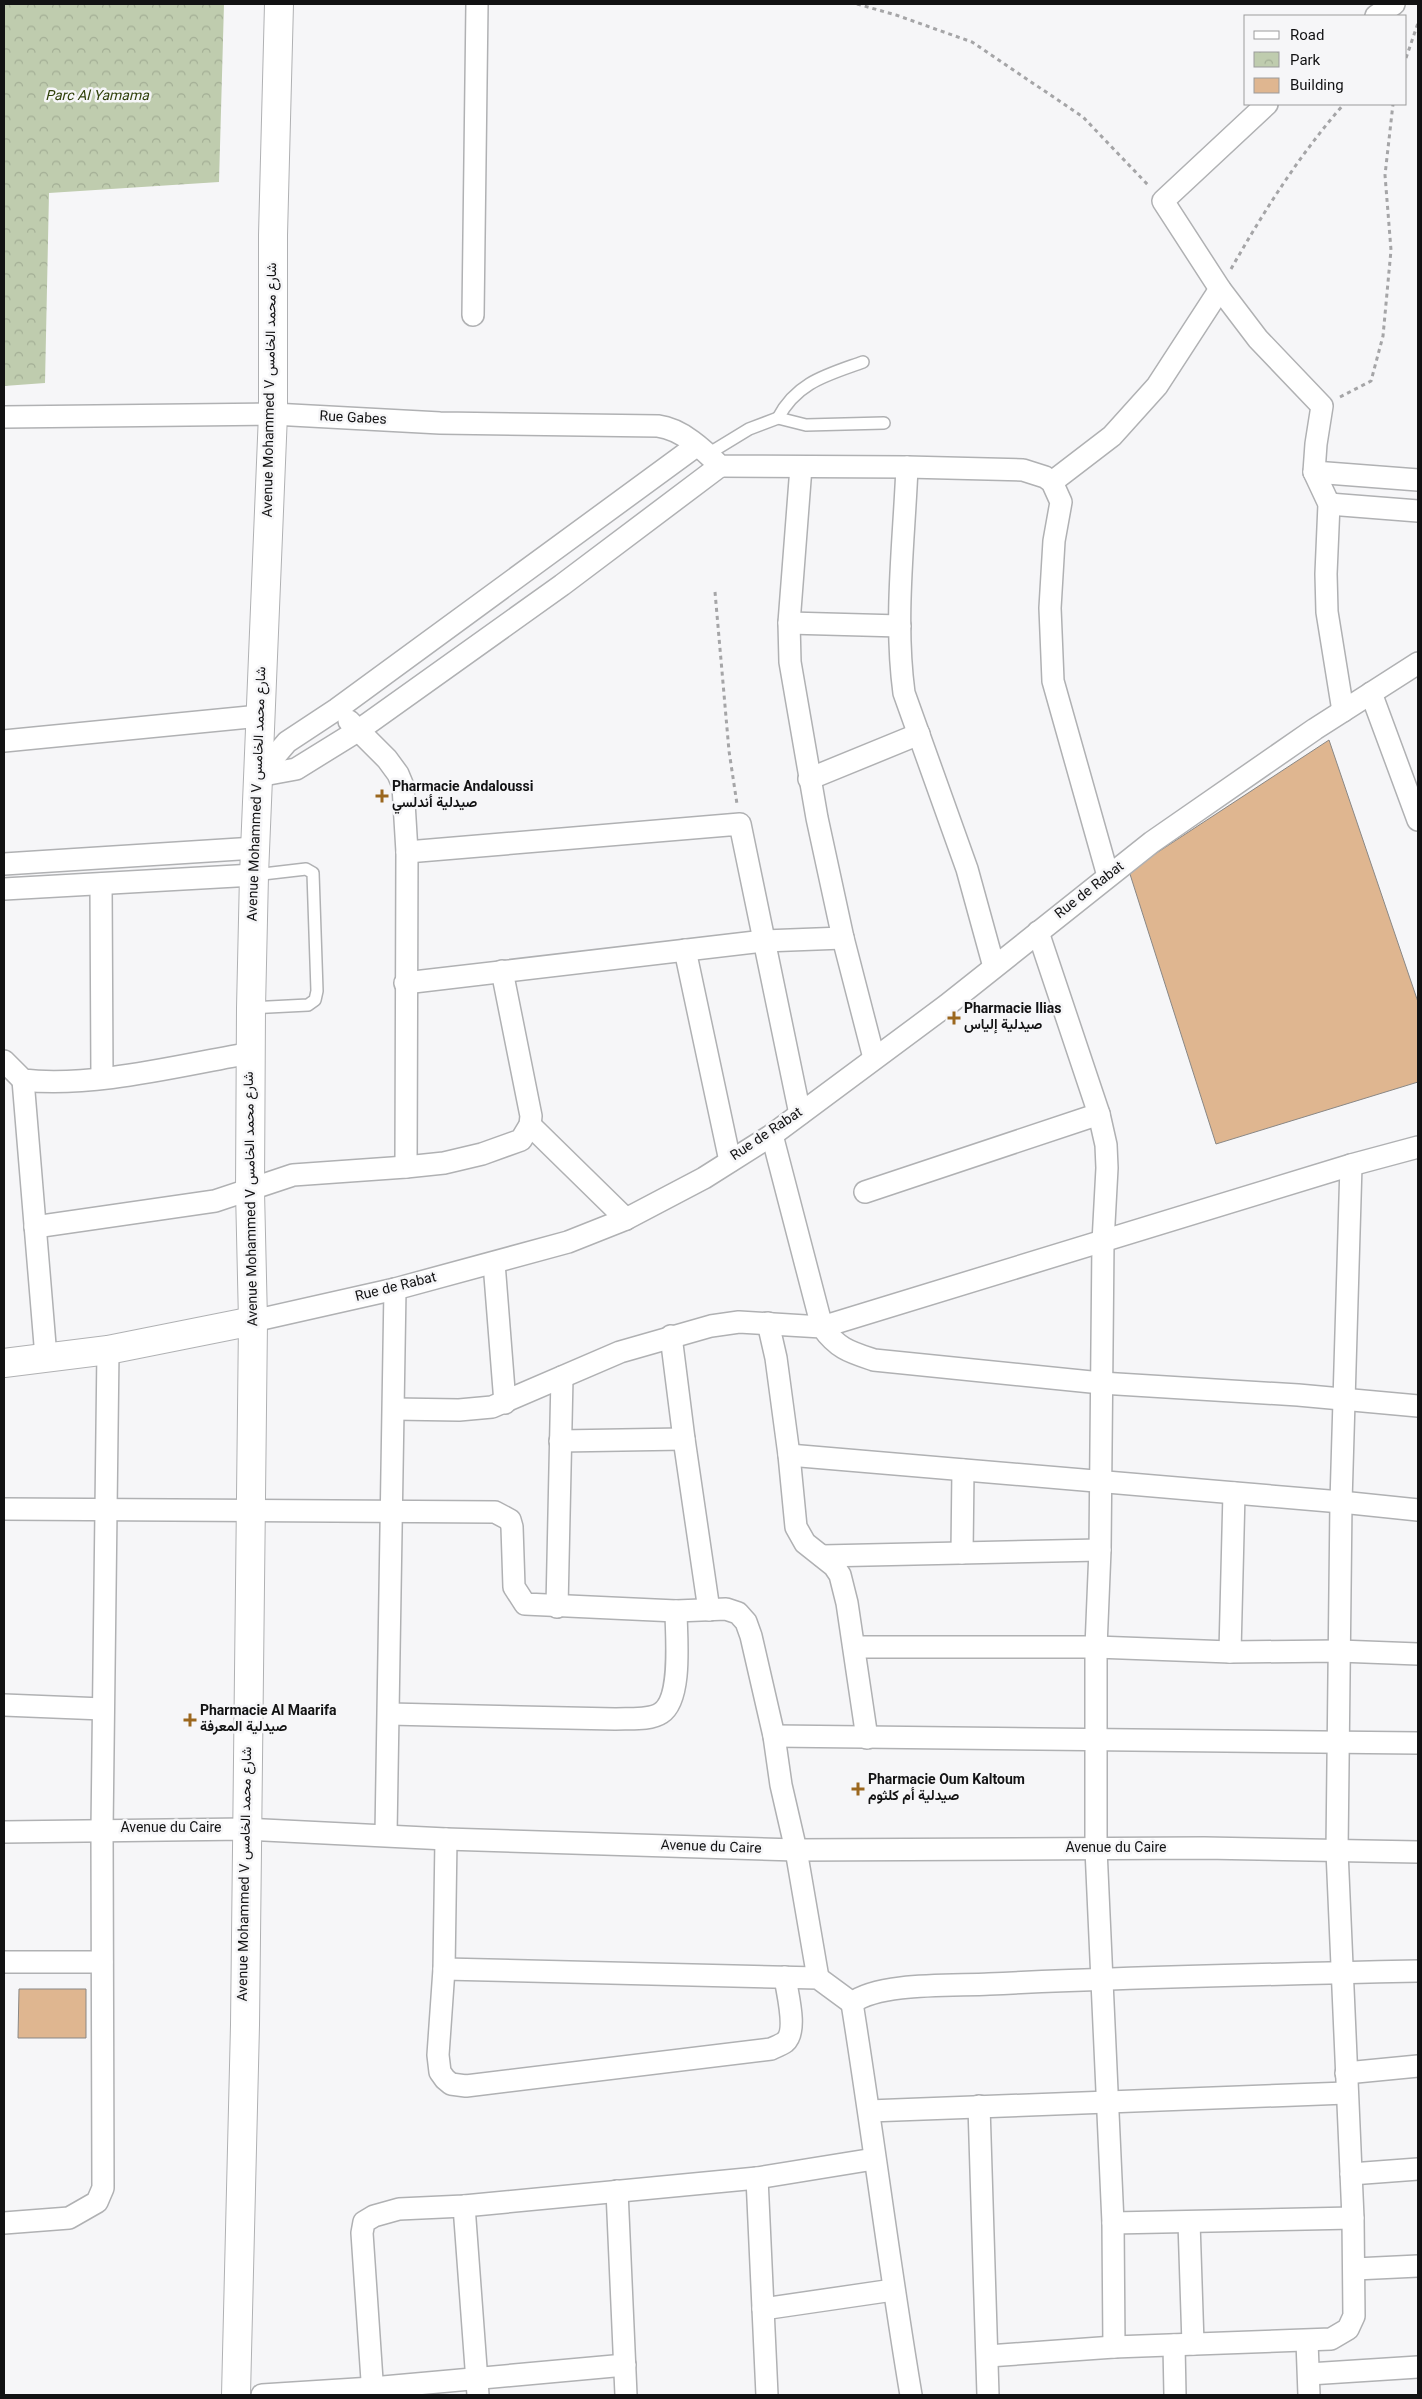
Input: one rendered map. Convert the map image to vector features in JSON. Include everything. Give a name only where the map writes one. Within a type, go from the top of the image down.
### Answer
[{"type":"main road","name":"Avenue Mohammed V شارع محمد الخامس","points":[[236,2395],[245,2025],[251,1512],[253,1322],[250,1191],[251,1008],[260,716],[274,414],[273,235],[279,4]]},
{"type":"main road","name":"Rue de Rabat","points":[[4,1363],[108,1350],[253,1322]]},
{"type":"street","points":[[473,315],[477,4]]},
{"type":"street","points":[[1378,15],[1394,4]]},
{"type":"street","points":[[1266,105],[1163,201],[1220,289],[1258,339],[1322,406],[1314,472],[1329,504],[1326,574],[1327,612],[1343,710]]},
{"type":"street","points":[[1052,482],[1112,436],[1157,386],[1220,289]]},
{"type":"street","name":"Rue Gabes","points":[[4,417],[274,414],[440,424],[658,426],[669,428],[708,456]]},
{"type":"street","points":[[258,776],[287,742],[708,456],[800,467],[1023,470],[1045,477],[1052,482],[1061,502],[1054,541],[1050,608],[1053,681],[1108,876]]},
{"type":"street","points":[[258,776],[296,769],[359,730],[562,585],[708,456]]},
{"type":"street","points":[[800,467],[789,623],[790,662],[809,779],[842,938],[874,1058]]},
{"type":"street","points":[[907,467],[900,626],[901,668],[904,693],[967,869],[994,967]]},
{"type":"street","points":[[1314,472],[1418,480]]},
{"type":"street","points":[[1329,504],[1418,511]]},
{"type":"street","points":[[789,623],[900,626]]},
{"type":"street","name":"Rue de Rabat","points":[[253,1322],[395,1289],[568,1242],[626,1219],[704,1178],[772,1135],[947,1004],[1152,842],[1343,710],[1418,663]]},
{"type":"street","points":[[1371,693],[1417,811]]},
{"type":"street","points":[[337,709],[387,759],[401,780],[405,801],[407,852],[406,1167]]},
{"type":"street","points":[[4,741],[260,716]]},
{"type":"street","points":[[809,779],[919,734]]},
{"type":"street","points":[[407,852],[740,824],[800,1114]]},
{"type":"street","points":[[4,864],[256,848]]},
{"type":"street","points":[[4,889],[254,875]]},
{"type":"street","points":[[101,884],[102,1078]]},
{"type":"street","points":[[1038,932],[1099,1114],[1106,1145],[1107,1168],[1103,1242],[1100,1550],[1096,1647],[1096,1849],[1100,1978],[1113,2223],[1114,2347]]},
{"type":"street","points":[[406,983],[764,941],[842,938]]},
{"type":"street","points":[[685,950],[730,1161]]},
{"type":"street","points":[[35,1227],[215,1201],[250,1191],[293,1175],[406,1167],[444,1162],[506,1146],[521,1140],[530,1125],[532,1116],[502,971]]},
{"type":"street","points":[[23,1080],[61,1081],[102,1078],[251,1053]]},
{"type":"street","points":[[4,1061],[23,1080],[46,1358]]},
{"type":"street","points":[[865,1192],[1099,1114]]},
{"type":"street","points":[[530,1125],[626,1219]]},
{"type":"street","points":[[772,1135],[822,1327],[832,1341],[845,1350],[874,1360],[1101,1383],[1344,1399],[1418,1406]]},
{"type":"street","points":[[394,1409],[459,1410],[492,1407],[620,1352],[711,1326],[739,1322],[822,1327],[1418,1147]]},
{"type":"street","points":[[988,2356],[1114,2347],[1331,2340],[1348,2329],[1354,2316],[1353,2218],[1337,1851],[1340,1502],[1351,1166]]},
{"type":"street","points":[[494,1263],[505,1402]]},
{"type":"street","points":[[386,1834],[395,1289]]},
{"type":"street","points":[[768,1323],[776,1358],[789,1454],[796,1527],[806,1544],[822,1556],[840,1575],[854,1647],[867,1738]]},
{"type":"street","points":[[672,1336],[684,1439],[709,1610]]},
{"type":"street","points":[[4,2223],[69,2218],[98,2202],[103,2188],[102,1830],[108,1350]]},
{"type":"street","points":[[558,1606],[562,1377]]},
{"type":"street","points":[[560,1442],[684,1439]]},
{"type":"street","points":[[789,1454],[1418,1510]]},
{"type":"street","points":[[962,1553],[963,1470]]},
{"type":"street","points":[[1230,1652],[1234,1493]]},
{"type":"street","points":[[4,1510],[495,1512],[504,1515],[510,1520],[512,1527],[514,1587],[518,1596],[525,1604],[676,1611],[726,1609],[738,1613],[746,1622],[774,1736],[780,1785],[796,1850],[818,1978]]},
{"type":"street","points":[[822,1556],[1100,1550]]},
{"type":"street","points":[[389,1714],[615,1719],[646,1718],[662,1713],[671,1700],[676,1678],[676,1611]]},
{"type":"street","points":[[854,1647],[1096,1647],[1230,1652],[1418,1654]]},
{"type":"street","points":[[4,1705],[103,1709]]},
{"type":"street","points":[[774,1736],[1418,1743]]},
{"type":"street","name":"Avenue du Caire","points":[[4,1832],[246,1829],[386,1834],[446,1839],[796,1850],[1204,1848],[1418,1852]]},
{"type":"street","points":[[446,1839],[444,1969],[438,2055],[440,2072],[451,2084],[466,2086],[771,2049],[785,2042],[791,2033],[785,1977]]},
{"type":"street","points":[[4,1962],[102,1962]]},
{"type":"street","points":[[444,1969],[818,1978],[852,2003],[870,2111],[874,2159],[911,2395]]},
{"type":"street","points":[[852,2003],[860,1997],[882,1990],[1100,1978],[1418,1971]]},
{"type":"street","points":[[870,2111],[979,2106],[1106,2104],[1346,2083],[1418,2066]]},
{"type":"street","points":[[979,2106],[988,2395]]},
{"type":"street","points":[[372,2392],[362,2250],[364,2222],[379,2214],[399,2209],[464,2206],[757,2178],[874,2159]]},
{"type":"street","points":[[1351,2174],[1418,2168]]},
{"type":"street","points":[[757,2178],[767,2395]]},
{"type":"street","points":[[617,2191],[626,2395]]},
{"type":"street","points":[[464,2206],[477,2387]]},
{"type":"street","points":[[1113,2223],[1353,2218]]},
{"type":"street","points":[[1176,2395],[1184,2345],[1189,2222]]},
{"type":"street","points":[[1354,2269],[1418,2266]]},
{"type":"street","points":[[764,2309],[894,2290]]},
{"type":"street","points":[[1307,2341],[1309,2395]]},
{"type":"street","points":[[262,2395],[477,2387],[624,2365]]},
{"type":"street","points":[[1308,2374],[1418,2367]]},
{"type":"lane","points":[[778,418],[787,402],[816,378],[863,362]]},
{"type":"lane","points":[[708,456],[749,429],[778,418],[806,425],[884,423]]},
{"type":"lane","points":[[251,1008],[308,1004],[315,1000],[317,991],[313,873],[306,869],[254,875]]},
{"type":"path","points":[[857,4],[896,15],[972,42],[1083,117],[1163,201]]},
{"type":"path","points":[[1407,54],[1418,23]]},
{"type":"path","points":[[1407,41],[1412,36]]},
{"type":"path","points":[[1220,289],[1254,229],[1315,137],[1343,105]]},
{"type":"path","points":[[1322,406],[1371,381],[1383,336],[1391,250],[1385,175],[1393,105]]},
{"type":"path","points":[[715,592],[730,751],[740,824]]},
{"type":"green space","name":"Parc Al Yamama","points":[[4,4],[224,4],[219,182],[49,193],[45,383],[4,386]]},
{"type":"building","points":[[1329,740],[1418,1002],[1418,1082],[1216,1144],[1129,871]]},
{"type":"building","points":[[19,1989],[86,1989],[86,2038],[18,2038]]},
{"type":"place","name":"Pharmacie Andaloussi صيدلية أندلسي","points":[[382,796]]},
{"type":"place","name":"Pharmacie Ilias صيدلية إلياس","points":[[954,1018]]},
{"type":"place","name":"Pharmacie Al Maarifa صيدلية المعرفة","points":[[190,1720]]},
{"type":"place","name":"Pharmacie Oum Kaltoum صيدلية أم كلثوم","points":[[858,1789]]}]
